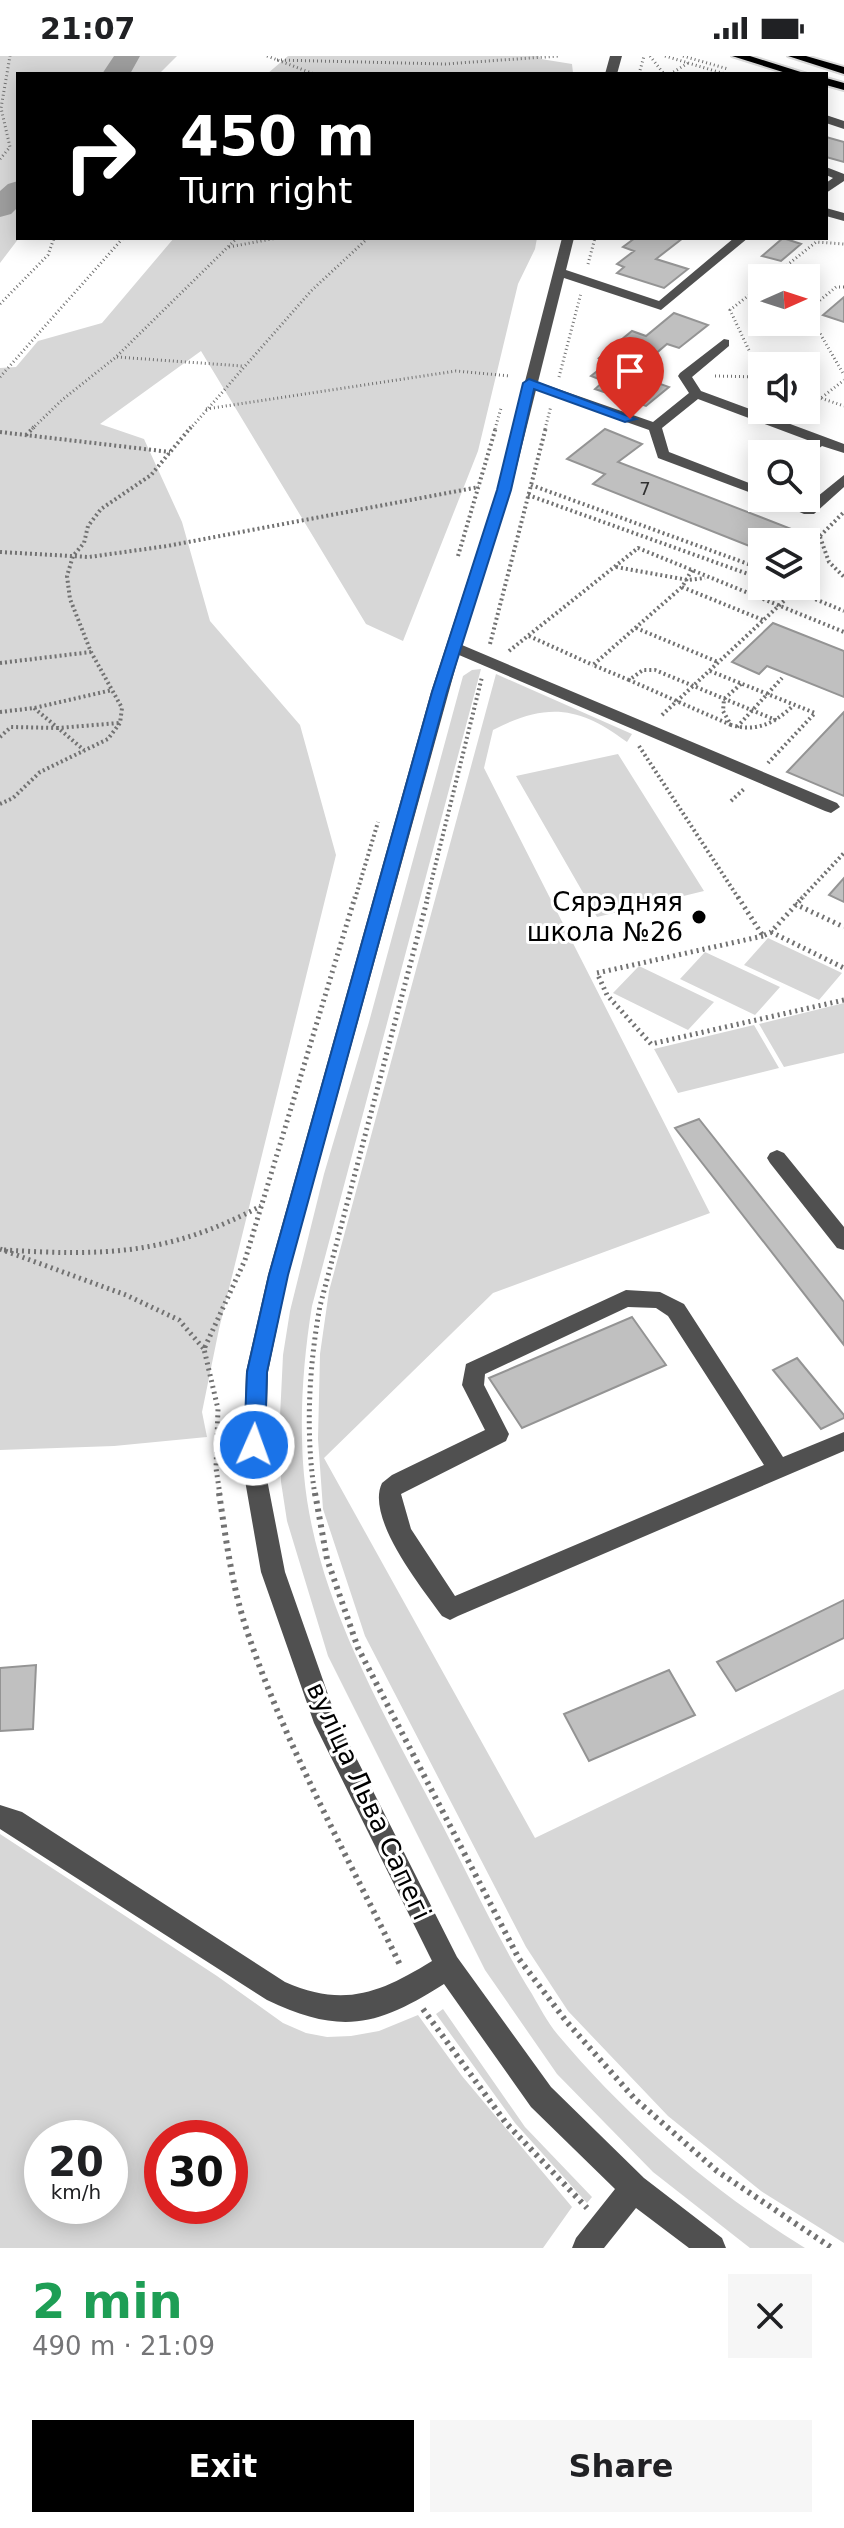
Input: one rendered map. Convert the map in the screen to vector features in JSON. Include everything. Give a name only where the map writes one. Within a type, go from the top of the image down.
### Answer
[{"type":"main road","points":[[738,56],[794,72]]},
{"type":"main road","points":[[794,56],[844,71]]},
{"type":"street","points":[[828,172],[842,177],[828,188]]},
{"type":"street","name":"вуліца Льва Сапегі","points":[[567,240],[504,490],[453,647],[278,1275],[257,1372],[254,1469],[273,1572],[326,1723],[448,1966],[541,2097],[634,2188],[712,2248]]},
{"type":"street","points":[[559,272],[661,306],[740,240]]},
{"type":"street","points":[[724,343],[685,376],[696,394],[844,449]]},
{"type":"street","points":[[529,383],[655,427]]},
{"type":"street","points":[[655,427],[696,394]]},
{"type":"street","points":[[655,427],[663,455],[748,487]]},
{"type":"street","points":[[820,501],[844,479]]},
{"type":"street","points":[[453,647],[831,807]]},
{"type":"street","points":[[777,1158],[844,1242]]},
{"type":"street","points":[[779,1469],[676,1310],[660,1300],[626,1298],[474,1370],[473,1385],[498,1434],[400,1482],[390,1490],[388,1504],[396,1523],[450,1609],[779,1469],[844,1441]]},
{"type":"street","points":[[0,1817],[13,1821],[294,2001],[343,2012],[388,2002],[448,1966]]},
{"type":"street","points":[[586,2248],[634,2188]]},
{"type":"path","points":[[0,159],[10,147],[1,108],[10,56]]},
{"type":"path","points":[[267,56],[309,72]]},
{"type":"path","points":[[277,60],[445,64],[559,56]]},
{"type":"path","points":[[650,56],[662,72]]},
{"type":"path","points":[[665,56],[718,72]]},
{"type":"path","points":[[683,56],[730,70],[728,72]]},
{"type":"path","points":[[673,72],[694,60]]},
{"type":"path","points":[[0,304],[48,255],[53,240]]},
{"type":"path","points":[[0,377],[121,240]]},
{"type":"path","points":[[26,435],[62,400],[116,357],[235,240]]},
{"type":"path","points":[[228,247],[266,240]]},
{"type":"path","points":[[0,804],[13,798],[40,772],[108,739],[120,723],[122,708],[91,652],[70,599],[67,576],[73,556],[84,543],[88,526],[101,509],[151,475],[242,366],[311,291],[366,240]]},
{"type":"path","points":[[594,240],[488,650],[507,652],[638,548],[844,632]]},
{"type":"path","points":[[787,264],[815,240],[844,244]]},
{"type":"path","points":[[844,287],[836,287],[807,311],[844,378],[821,398],[844,406]]},
{"type":"path","points":[[748,296],[730,310],[750,352]]},
{"type":"path","points":[[116,357],[242,366]]},
{"type":"path","points":[[506,390],[515,361]]},
{"type":"path","points":[[205,410],[456,371],[510,376]]},
{"type":"path","points":[[685,376],[748,377]]},
{"type":"path","points":[[456,563],[503,404]]},
{"type":"path","points":[[0,432],[171,452]]},
{"type":"path","points":[[531,485],[748,564]]},
{"type":"path","points":[[0,552],[89,557],[167,546],[479,487]]},
{"type":"path","points":[[528,495],[748,574]]},
{"type":"path","points":[[844,512],[820,537],[829,562],[844,577]]},
{"type":"path","points":[[615,566],[688,580],[709,577]]},
{"type":"path","points":[[593,665],[682,587],[692,570]]},
{"type":"path","points":[[682,587],[763,620]]},
{"type":"path","points":[[817,600],[844,611]]},
{"type":"path","points":[[636,628],[718,662]]},
{"type":"path","points":[[529,636],[734,726],[764,729],[778,721],[793,706]]},
{"type":"path","points":[[0,663],[91,652]]},
{"type":"path","points":[[486,660],[459,778],[320,1306],[312,1351],[311,1470],[327,1559],[358,1648],[519,1959],[566,2021],[635,2099],[717,2171],[832,2248]]},
{"type":"path","points":[[629,680],[643,670],[655,670],[778,721]]},
{"type":"path","points":[[709,671],[815,713],[731,801]]},
{"type":"path","points":[[734,726],[782,678]]},
{"type":"path","points":[[734,726],[723,711],[724,699],[741,684]]},
{"type":"path","points":[[0,712],[34,708],[112,690]]},
{"type":"path","points":[[34,708],[84,750]]},
{"type":"path","points":[[0,737],[11,727],[58,728],[120,723]]},
{"type":"path","points":[[204,1349],[245,1260],[382,808]]},
{"type":"path","points":[[795,904],[844,927]]},
{"type":"path","points":[[771,932],[844,968]]},
{"type":"path","points":[[763,936],[597,973],[607,995],[651,1044],[844,1000]]},
{"type":"path","points":[[2,1250],[93,1256],[142,1252],[222,1229],[262,1206]]},
{"type":"path","points":[[2,1250],[126,1295],[179,1320],[204,1349],[218,1409],[216,1468],[227,1549],[246,1628],[274,1705],[411,1989],[435,2029],[506,2123],[566,2187]]},
{"type":"shaded area","points":[[0,56],[177,56],[161,72],[16,72],[17,240],[0,263]]},
{"type":"shaded area","points":[[288,56],[539,56],[541,59],[572,64],[573,72],[269,72]]},
{"type":"shaded area","points":[[172,240],[537,240],[518,284],[478,451],[403,641],[366,624],[201,351],[100,424],[144,439],[182,522],[210,621],[300,725],[336,855],[219,1329],[202,1412],[207,1437],[114,1446],[0,1450],[0,368],[16,367],[38,341],[102,323]]},
{"type":"shaded area","points":[[481,669],[312,1306],[302,1412],[304,1475],[311,1524],[324,1572],[360,1666],[500,1939],[551,2026],[613,2096],[673,2151],[737,2202],[805,2248],[750,2248],[653,2172],[557,2074],[485,1970],[328,1656],[287,1521],[281,1482],[280,1417],[283,1355],[290,1311],[324,1174],[369,1022],[463,676]]},
{"type":"shaded area","points":[[496,674],[632,734],[627,742],[593,721],[562,712],[530,715],[493,730],[484,768],[710,1213],[493,1293],[324,1458],[535,1838],[844,1689],[844,2243],[761,2191],[668,2116],[568,2011],[526,1947],[365,1636],[323,1509],[318,1439],[320,1354],[329,1291]]},
{"type":"shaded area","points":[[618,754],[704,891],[597,917],[516,776]]},
{"type":"shaded area","points":[[768,938],[842,973],[819,1000],[744,965]]},
{"type":"shaded area","points":[[705,952],[780,987],[755,1015],[680,979]]},
{"type":"shaded area","points":[[639,966],[714,1002],[688,1030],[613,993]]},
{"type":"shaded area","points":[[844,1003],[844,1053],[784,1067],[759,1024]]},
{"type":"shaded area","points":[[754,1025],[779,1068],[678,1093],[654,1049]]},
{"type":"shaded area","points":[[0,1834],[217,1976],[283,2023],[306,2033],[327,2037],[351,2036],[379,2031],[418,2015],[462,2076],[572,2207],[543,2248],[0,2248]]},
{"type":"shaded area","points":[[443,2009],[525,2127],[592,2197],[587,2203],[515,2123],[436,2014]]},
{"type":"building","points":[[828,138],[844,142],[844,162],[828,158]]},
{"type":"building","points":[[632,240],[680,240],[656,259],[688,269],[664,288],[617,273],[624,267],[617,264],[634,251],[623,247]]},
{"type":"building","points":[[781,240],[801,244],[781,261],[762,256]]},
{"type":"building","points":[[844,297],[844,322],[823,315]]},
{"type":"building","points":[[674,313],[708,325],[679,348],[667,344],[632,374],[669,387],[646,406],[595,389],[604,381],[591,376],[610,361],[599,358],[632,331],[646,336]]},
{"type":"building","points":[[605,429],[642,444],[618,462],[789,528],[748,528],[748,545],[593,484],[605,474],[567,459]]},
{"type":"building","points":[[773,623],[844,651],[844,697],[767,666],[759,674],[732,662]]},
{"type":"building","points":[[844,712],[844,796],[787,772]]},
{"type":"building","points":[[844,878],[844,902],[829,895]]},
{"type":"building","points":[[699,1119],[844,1302],[844,1345],[675,1128]]},
{"type":"building","points":[[632,1317],[666,1365],[522,1428],[489,1378]]},
{"type":"building","points":[[797,1358],[844,1418],[821,1429],[773,1370]]},
{"type":"building","points":[[844,1600],[844,1638],[736,1691],[717,1662]]},
{"type":"building","points":[[36,1665],[33,1729],[0,1731],[0,1668]]},
{"type":"building","points":[[669,1670],[695,1715],[589,1761],[564,1714]]},
{"type":"waterway","points":[[117,72],[127,56]]},
{"type":"waterway","points":[[0,208],[16,192]]},
{"type":"place","name":"Сярэдняя школа №26","points":[[699,917]]},
{"type":"route","points":[[254,1445],[257,1372],[278,1275],[439,692],[504,490],[529,383],[630,419]]}]
